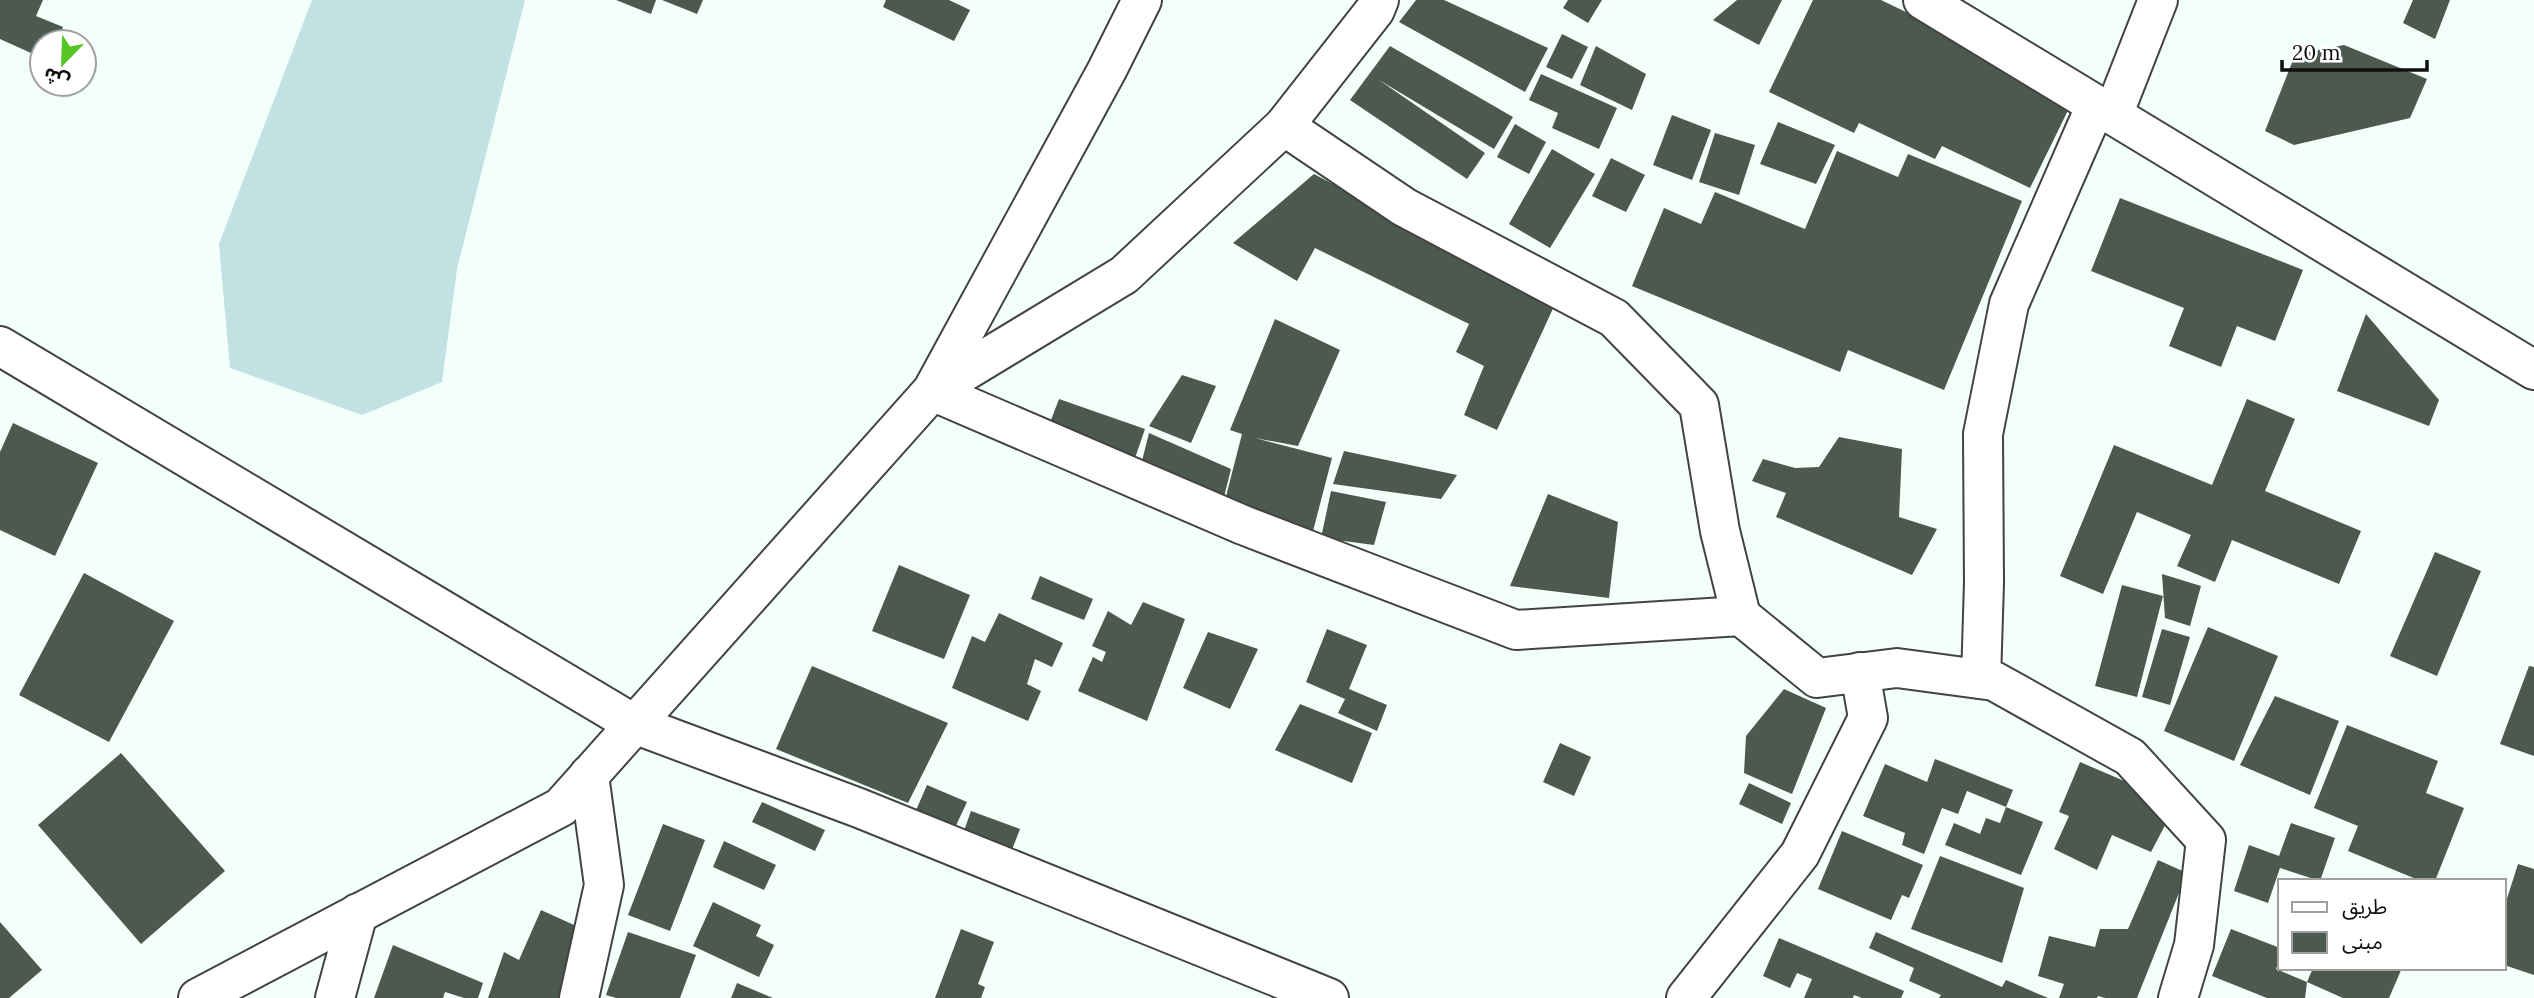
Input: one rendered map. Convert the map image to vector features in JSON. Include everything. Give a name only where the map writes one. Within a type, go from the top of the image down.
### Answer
[{"type":"street","points":[[198,998],[561,807],[932,391],[1107,70],[1142,0]]},
{"type":"street","points":[[932,391],[1124,275],[1284,125],[1375,10],[1379,0]]},
{"type":"street","points":[[1923,0],[2534,370]]},
{"type":"street","points":[[1981,679],[1984,583],[1983,434],[2009,304],[2158,0]]},
{"type":"street","points":[[1284,125],[1404,207],[1614,318],[1699,405],[1720,531],[1741,617],[1818,678],[1897,667],[1994,681],[2130,757],[2206,840],[2194,945],[2178,998]]},
{"type":"street","points":[[0,346],[635,724],[859,808],[1329,998]]},
{"type":"street","points":[[932,391],[1242,525],[1516,630],[1741,617]]},
{"type":"street","points":[[1686,998],[1800,854],[1868,718],[1860,672]]},
{"type":"street","points":[[579,998],[604,885],[589,775]]},
{"type":"street","points":[[335,998],[358,913]]},
{"type":"shaded area","points":[[312,0],[525,0],[457,269],[442,382],[362,415],[230,368],[219,244]]},
{"type":"building","points":[[0,0],[43,0],[36,16],[63,27],[28,28],[28,52],[0,39]]},
{"type":"building","points":[[616,0],[656,0],[651,14]]},
{"type":"building","points":[[662,0],[703,0],[697,14]]},
{"type":"building","points":[[886,0],[949,0],[970,10],[954,41],[883,7]]},
{"type":"building","points":[[1416,0],[1444,0],[1548,48],[1525,92],[1399,22]]},
{"type":"building","points":[[1568,0],[1602,0],[1588,23],[1563,8]]},
{"type":"building","points":[[1737,0],[1782,0],[1759,45],[1713,20]]},
{"type":"building","points":[[1813,0],[1881,0],[2076,94],[2030,188],[1942,146],[1935,159],[1859,123],[1854,133],[1769,92]]},
{"type":"building","points":[[2413,0],[2450,0],[2435,39],[2403,23]]},
{"type":"building","points":[[1562,34],[1588,47],[1572,79],[1546,67]]},
{"type":"building","points":[[2344,45],[2427,79],[2410,118],[2294,145],[2265,131],[2295,55]]},
{"type":"building","points":[[1390,46],[1513,117],[1494,149],[1379,80],[1485,153],[1467,179],[1350,100]]},
{"type":"building","points":[[1596,46],[1646,74],[1632,110],[1580,85]]},
{"type":"building","points":[[1541,74],[1617,108],[1599,149],[1552,128],[1558,113],[1529,100]]},
{"type":"building","points":[[1672,115],[1711,130],[1692,180],[1653,165]]},
{"type":"building","points":[[1778,122],[1835,145],[1816,184],[1760,164]]},
{"type":"building","points":[[1515,124],[1546,142],[1529,174],[1497,157]]},
{"type":"building","points":[[1715,133],[1755,145],[1739,195],[1699,182]]},
{"type":"building","points":[[1552,149],[1595,174],[1550,248],[1509,224]]},
{"type":"building","points":[[1837,151],[1898,177],[1908,154],[2022,201],[1944,390],[1848,350],[1840,372],[1632,286],[1664,208],[1701,224],[1715,192],[1805,229]]},
{"type":"building","points":[[1611,158],[1645,175],[1626,212],[1592,196]]},
{"type":"building","points":[[1314,174],[1556,302],[1497,430],[1464,415],[1484,366],[1456,352],[1469,324],[1315,248],[1297,281],[1233,243]]},
{"type":"building","points":[[2120,198],[2303,270],[2275,341],[2237,326],[2221,367],[2169,346],[2184,308],[2091,271]]},
{"type":"building","points":[[2366,314],[2439,400],[2429,426],[2337,391]]},
{"type":"building","points":[[1275,319],[1340,350],[1298,446],[1255,438],[1332,458],[1312,535],[1222,512],[1242,434],[1230,430]]},
{"type":"building","points":[[1182,375],[1216,386],[1191,443],[1149,426]]},
{"type":"building","points":[[1059,399],[1145,429],[1135,458],[1048,428]]},
{"type":"building","points":[[2247,399],[2295,419],[2265,491],[2361,531],[2339,584],[2232,540],[2215,582],[2177,566],[2191,535],[2137,512],[2103,594],[2060,576],[2114,445],[2212,485]]},
{"type":"building","points":[[13,423],[98,463],[55,556],[0,530],[0,452]]},
{"type":"building","points":[[1149,433],[1231,469],[1223,501],[1141,465]]},
{"type":"building","points":[[1839,437],[1902,449],[1899,517],[1937,529],[1912,575],[1776,517],[1786,493],[1752,481],[1763,459],[1795,468],[1819,467]]},
{"type":"building","points":[[1344,451],[1457,475],[1441,499],[1333,484]]},
{"type":"building","points":[[1331,491],[1386,502],[1374,545],[1321,538]]},
{"type":"building","points":[[1548,494],[1618,522],[1609,598],[1510,586]]},
{"type":"building","points":[[2435,552],[2481,571],[2437,676],[2390,656]]},
{"type":"building","points":[[899,565],[970,595],[944,659],[872,631]]},
{"type":"building","points":[[84,573],[174,621],[109,742],[19,695]]},
{"type":"building","points":[[2162,574],[2201,586],[2190,626],[2165,618]]},
{"type":"building","points":[[1040,576],[1093,599],[1084,620],[1031,599]]},
{"type":"building","points":[[2122,585],[2163,596],[2137,697],[2095,686]]},
{"type":"building","points":[[1143,602],[1185,619],[1147,721],[1078,691],[1093,657],[1102,662],[1106,652],[1092,646],[1108,611],[1131,625]]},
{"type":"building","points":[[999,613],[1063,643],[1052,667],[1035,659],[1027,684],[1041,691],[1028,721],[952,688],[972,636],[985,642]]},
{"type":"building","points":[[2208,627],[2278,656],[2234,761],[2164,731]]},
{"type":"building","points":[[1327,629],[1367,645],[1349,689],[1387,705],[1377,731],[1338,713],[1345,699],[1306,682]]},
{"type":"building","points":[[2162,629],[2190,637],[2170,705],[2142,697]]},
{"type":"building","points":[[1208,632],[1258,649],[1230,709],[1183,688]]},
{"type":"building","points":[[812,666],[948,723],[908,803],[776,749]]},
{"type":"building","points":[[2529,666],[2534,667],[2534,756],[2500,744]]},
{"type":"building","points":[[1784,689],[1826,708],[1792,794],[1744,773],[1746,736]]},
{"type":"building","points":[[2275,696],[2339,721],[2310,795],[2240,765]]},
{"type":"building","points":[[1300,704],[1372,733],[1352,783],[1275,750]]},
{"type":"building","points":[[2347,725],[2438,761],[2426,793],[2464,808],[2436,879],[2416,879],[2348,851],[2358,826],[2314,808]]},
{"type":"building","points":[[1560,743],[1591,757],[1574,796],[1543,782]]},
{"type":"building","points":[[121,753],[225,871],[141,944],[38,825]]},
{"type":"building","points":[[1935,759],[2013,790],[2006,807],[1967,791],[1958,814],[1942,808],[1924,854],[1902,845],[1905,833],[1863,816],[1885,764],[1927,782]]},
{"type":"building","points":[[2080,762],[2157,795],[2171,814],[2151,852],[2112,835],[2097,870],[2054,849],[2069,816],[2059,812]]},
{"type":"building","points":[[1749,783],[1791,803],[1782,824],[1739,804]]},
{"type":"building","points":[[927,785],[967,802],[952,834],[913,817]]},
{"type":"building","points":[[762,802],[825,830],[815,851],[752,822]]},
{"type":"building","points":[[2006,807],[2043,822],[2021,875],[1945,845],[1954,823],[1980,834],[1986,818],[2000,823]]},
{"type":"building","points":[[971,811],[1020,829],[1008,860],[960,842]]},
{"type":"building","points":[[2291,823],[2335,838],[2321,879],[2280,868],[2268,903],[2234,891],[2249,845],[2279,856]]},
{"type":"building","points":[[663,824],[705,840],[670,931],[628,915]]},
{"type":"building","points":[[1842,831],[1923,865],[1909,898],[1902,895],[1891,920],[1818,889]]},
{"type":"building","points":[[724,841],[776,865],[764,890],[713,867]]},
{"type":"building","points":[[1940,856],[2024,888],[2002,963],[1911,929]]},
{"type":"building","points":[[2158,860],[2187,873],[2137,998],[2059,998],[2064,984],[2038,976],[2049,936],[2095,947],[2100,929],[2128,929]]},
{"type":"building","points":[[2518,864],[2534,869],[2534,975],[2506,966],[2506,902]]},
{"type":"building","points":[[713,902],[761,925],[756,936],[774,945],[759,977],[693,946]]},
{"type":"building","points":[[541,910],[585,930],[563,998],[488,998],[504,952],[519,960]]},
{"type":"building","points":[[0,922],[42,970],[9,998],[0,998]]},
{"type":"building","points":[[961,929],[994,942],[978,984],[985,987],[981,998],[935,998]]},
{"type":"building","points":[[2231,929],[2278,947],[2276,969],[2307,982],[2305,998],[2267,998],[2212,976]]},
{"type":"building","points":[[628,932],[696,955],[680,998],[616,998],[606,995]]},
{"type":"building","points":[[1876,932],[2002,987],[2006,980],[2048,998],[1939,998],[1941,995],[1909,981],[1914,968],[1869,948]]},
{"type":"building","points":[[1779,938],[1904,991],[1901,998],[1862,998],[1854,995],[1853,998],[1804,998],[1812,979],[1797,973],[1790,988],[1763,976]]},
{"type":"building","points":[[393,945],[483,983],[478,998],[464,998],[445,992],[443,998],[374,998]]},
{"type":"building","points":[[2312,970],[2401,970],[2389,998],[2343,998],[2307,982]]},
{"type":"building","points":[[737,983],[773,998],[731,998]]}]
